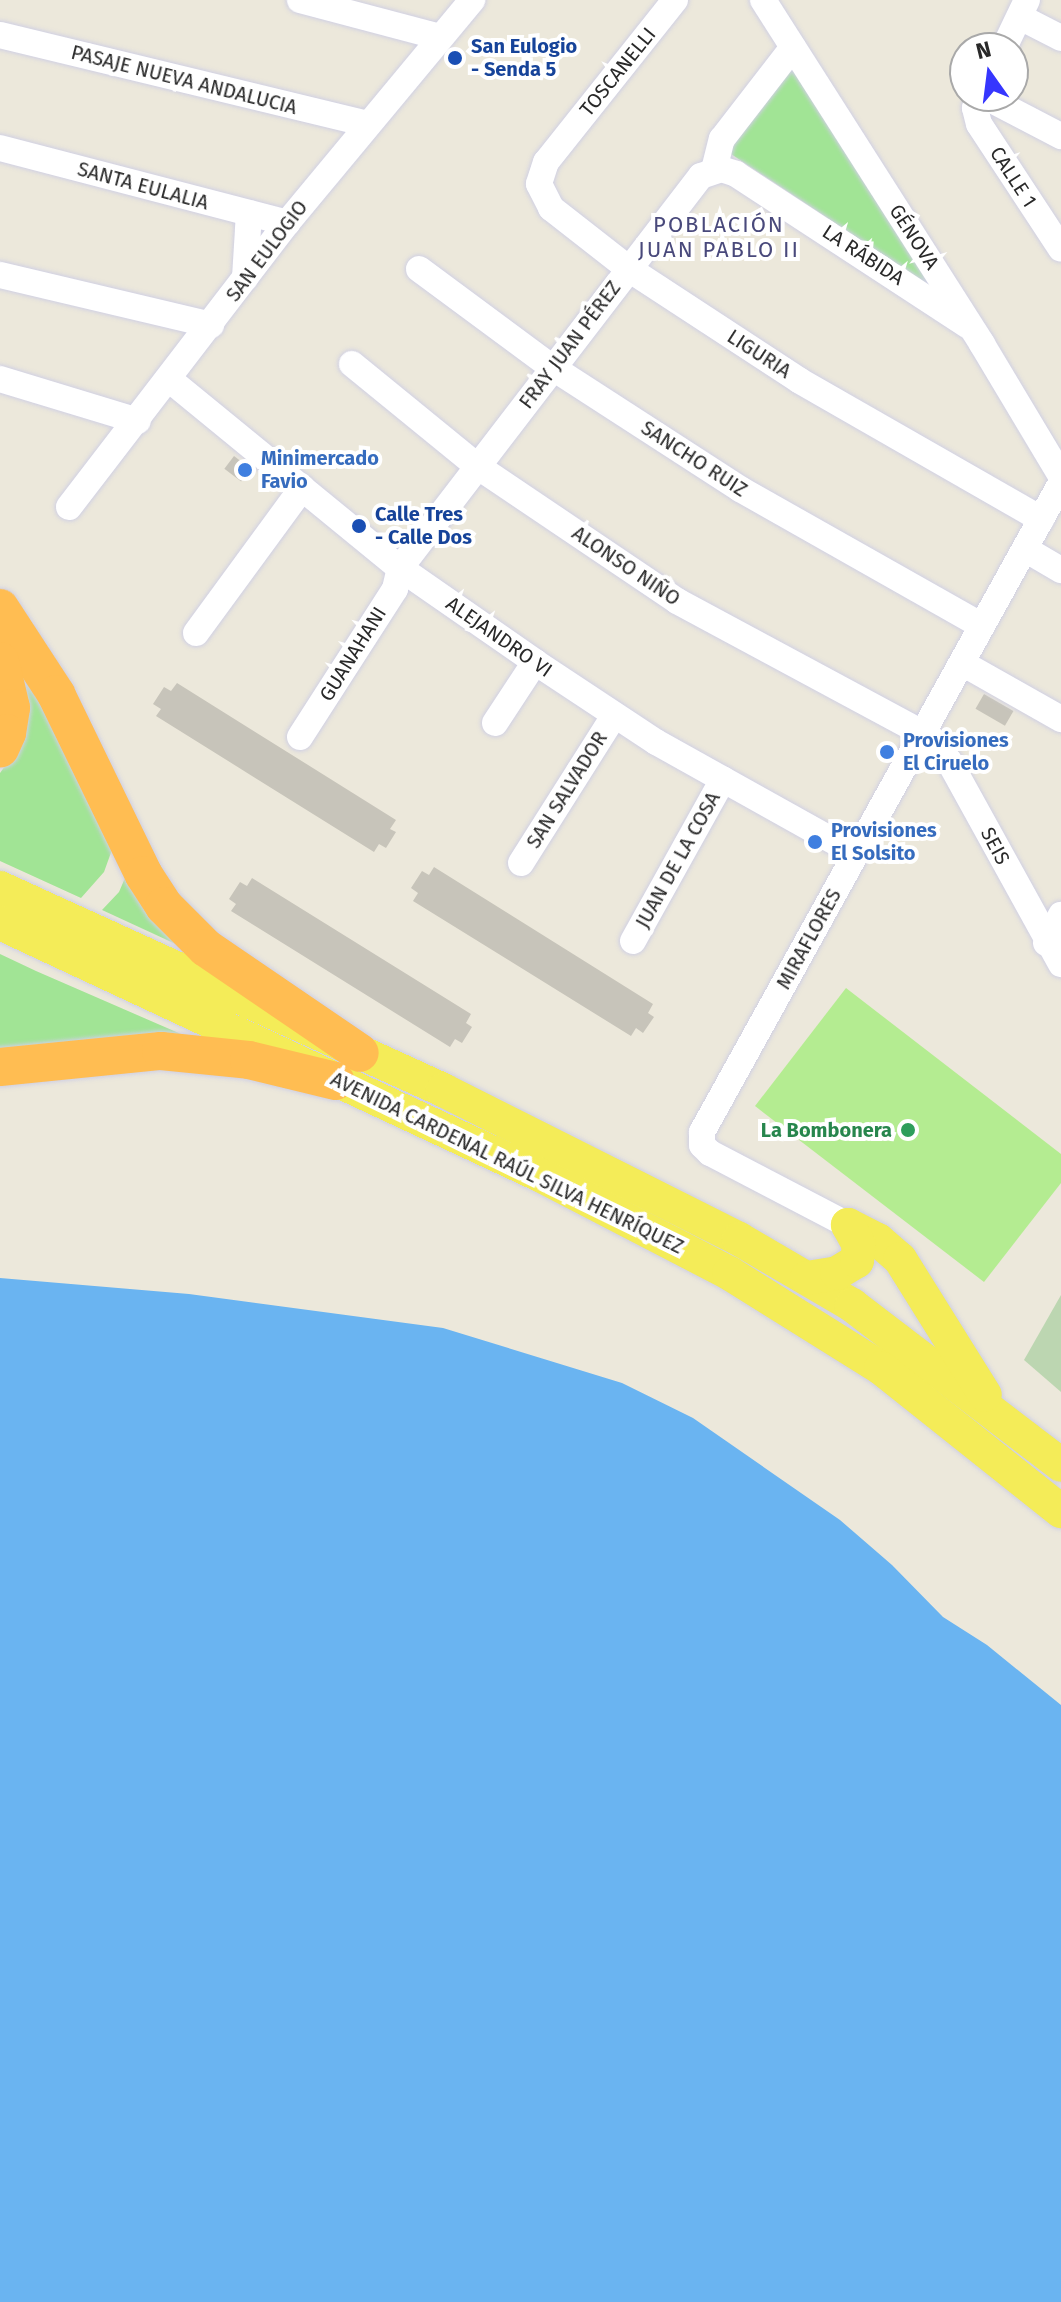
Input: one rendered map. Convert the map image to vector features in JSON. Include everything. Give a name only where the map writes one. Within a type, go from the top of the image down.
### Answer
[{"type":"highway","points":[[0,608],[68,716],[144,875],[164,906],[206,948],[348,1067]]},
{"type":"highway","points":[[0,661],[11,708],[7,733],[0,749]]},
{"type":"highway","points":[[0,1067],[139,1052],[183,1051],[249,1060],[348,1067]]},
{"type":"main road","name":"AVENIDA CARDENAL RAÚL SILVA HENRÍQUEZ","points":[[0,888],[348,1067],[751,1286],[907,1387],[1061,1511]]},
{"type":"main road","name":"AVENIDA CARDENAL RAÚL SILVA HENRÍQUEZ","points":[[0,923],[348,1067],[597,1165],[807,1278],[865,1314],[1061,1465]]},
{"type":"main road","points":[[807,1278],[837,1273],[857,1261],[859,1245],[848,1225]]},
{"type":"main road","points":[[848,1225],[878,1240],[900,1259],[998,1416]]},
{"type":"street","points":[[300,0],[440,37]]},
{"type":"street","name":"SAN EULOGIO","points":[[69,507],[170,380],[287,223],[472,0]]},
{"type":"street","name":"TOSCANELLI","points":[[560,144],[675,0]]},
{"type":"street","name":"GÉNOVA","points":[[763,0],[1061,476]]},
{"type":"street","points":[[1012,32],[1024,8],[1061,38]]},
{"type":"street","name":"PASAJE NUEVA ANDALUCIA","points":[[0,35],[367,124]]},
{"type":"street","name":"FRAY JUAN PÉREZ","points":[[400,568],[696,181],[714,170],[722,139],[793,47]]},
{"type":"street","name":"CALLE 1","points":[[979,112],[979,124],[1061,249]]},
{"type":"street","points":[[1010,112],[1061,136]]},
{"type":"street","name":"LIGURIA","points":[[560,144],[540,176],[544,197],[551,208],[629,269],[800,381],[1041,519]]},
{"type":"street","name":"SANTA EULALIA","points":[[0,148],[287,223]]},
{"type":"street","name":"LA RÁBIDA","points":[[714,170],[736,174],[967,325]]},
{"type":"street","points":[[245,278],[249,213]]},
{"type":"street","name":"SANCHO RUIZ","points":[[419,269],[553,368],[740,489],[982,626]]},
{"type":"street","points":[[0,275],[211,325]]},
{"type":"street","name":"ALONSO NIÑO","points":[[352,364],[477,466],[677,601],[923,732]]},
{"type":"street","points":[[0,379],[138,421]]},
{"type":"street","name":"ALEJANDRO VI","points":[[170,380],[400,568],[535,662],[614,716],[856,854]]},
{"type":"street","name":"MIRAFLORES","points":[[848,1225],[710,1153],[702,1145],[702,1132],[1061,483]]},
{"type":"street","points":[[196,633],[302,488]]},
{"type":"street","points":[[1025,549],[1061,570]]},
{"type":"street","name":"GUANAHANI","points":[[300,737],[395,589],[400,568]]},
{"type":"street","points":[[495,723],[535,662]]},
{"type":"street","points":[[962,663],[1061,719]]},
{"type":"street","name":"SAN SALVADOR","points":[[521,863],[614,716]]},
{"type":"street","name":"SEIS","points":[[923,732],[949,761],[1054,953]]},
{"type":"street","name":"JUAN DE LA COSA","points":[[633,941],[723,779]]},
{"type":"street","points":[[1054,953],[1061,915]]},
{"type":"green space","points":[[791,62],[933,288],[728,152]]},
{"type":"green space","points":[[9,643],[113,847],[104,872],[81,898],[0,861],[0,773],[5,766]]},
{"type":"green space","points":[[128,871],[180,946],[102,910],[119,892]]},
{"type":"green space","points":[[0,954],[36,971],[197,1041],[0,1054]]},
{"type":"green space","name":"La Bombonera","points":[[846,988],[1061,1154],[1061,1183],[984,1282],[755,1106]]},
{"type":"green space","points":[[1061,1295],[1061,1392],[1024,1360]]},
{"type":"water","points":[[0,1278],[189,1294],[443,1328],[622,1383],[693,1418],[840,1520],[892,1565],[943,1617],[987,1645],[1061,1705],[1061,2302],[0,2302]]},
{"type":"building","points":[[234,456],[251,469],[241,481],[224,469]]},
{"type":"building","points":[[177,683],[396,820],[390,829],[396,832],[386,848],[379,844],[374,852],[156,716],[161,709],[153,704],[164,687],[171,691]]},
{"type":"building","points":[[984,694],[1013,711],[1005,726],[976,709]]},
{"type":"building","points":[[434,867],[653,1004],[648,1013],[654,1017],[643,1033],[636,1028],[631,1036],[413,901],[418,893],[411,888],[422,871],[429,875]]},
{"type":"building","points":[[252,878],[471,1014],[466,1023],[472,1027],[462,1043],[455,1039],[450,1047],[231,911],[236,904],[229,899],[240,882],[247,886]]},
{"type":"place","name":"San Eulogio - Senda 5","points":[[455,58]]},
{"type":"place","name":"Minimercado Favio","points":[[245,470]]},
{"type":"place","name":"Calle Tres - Calle Dos","points":[[359,526]]},
{"type":"place","name":"Provisiones El Ciruelo","points":[[887,752]]},
{"type":"place","name":"Provisiones El Solsito","points":[[815,842]]},
{"type":"place","name":"La Bombonera","points":[[908,1130]]},
{"type":"district","name":"POBLACIÓN JUAN PABLO II","points":[[719,236]]}]
